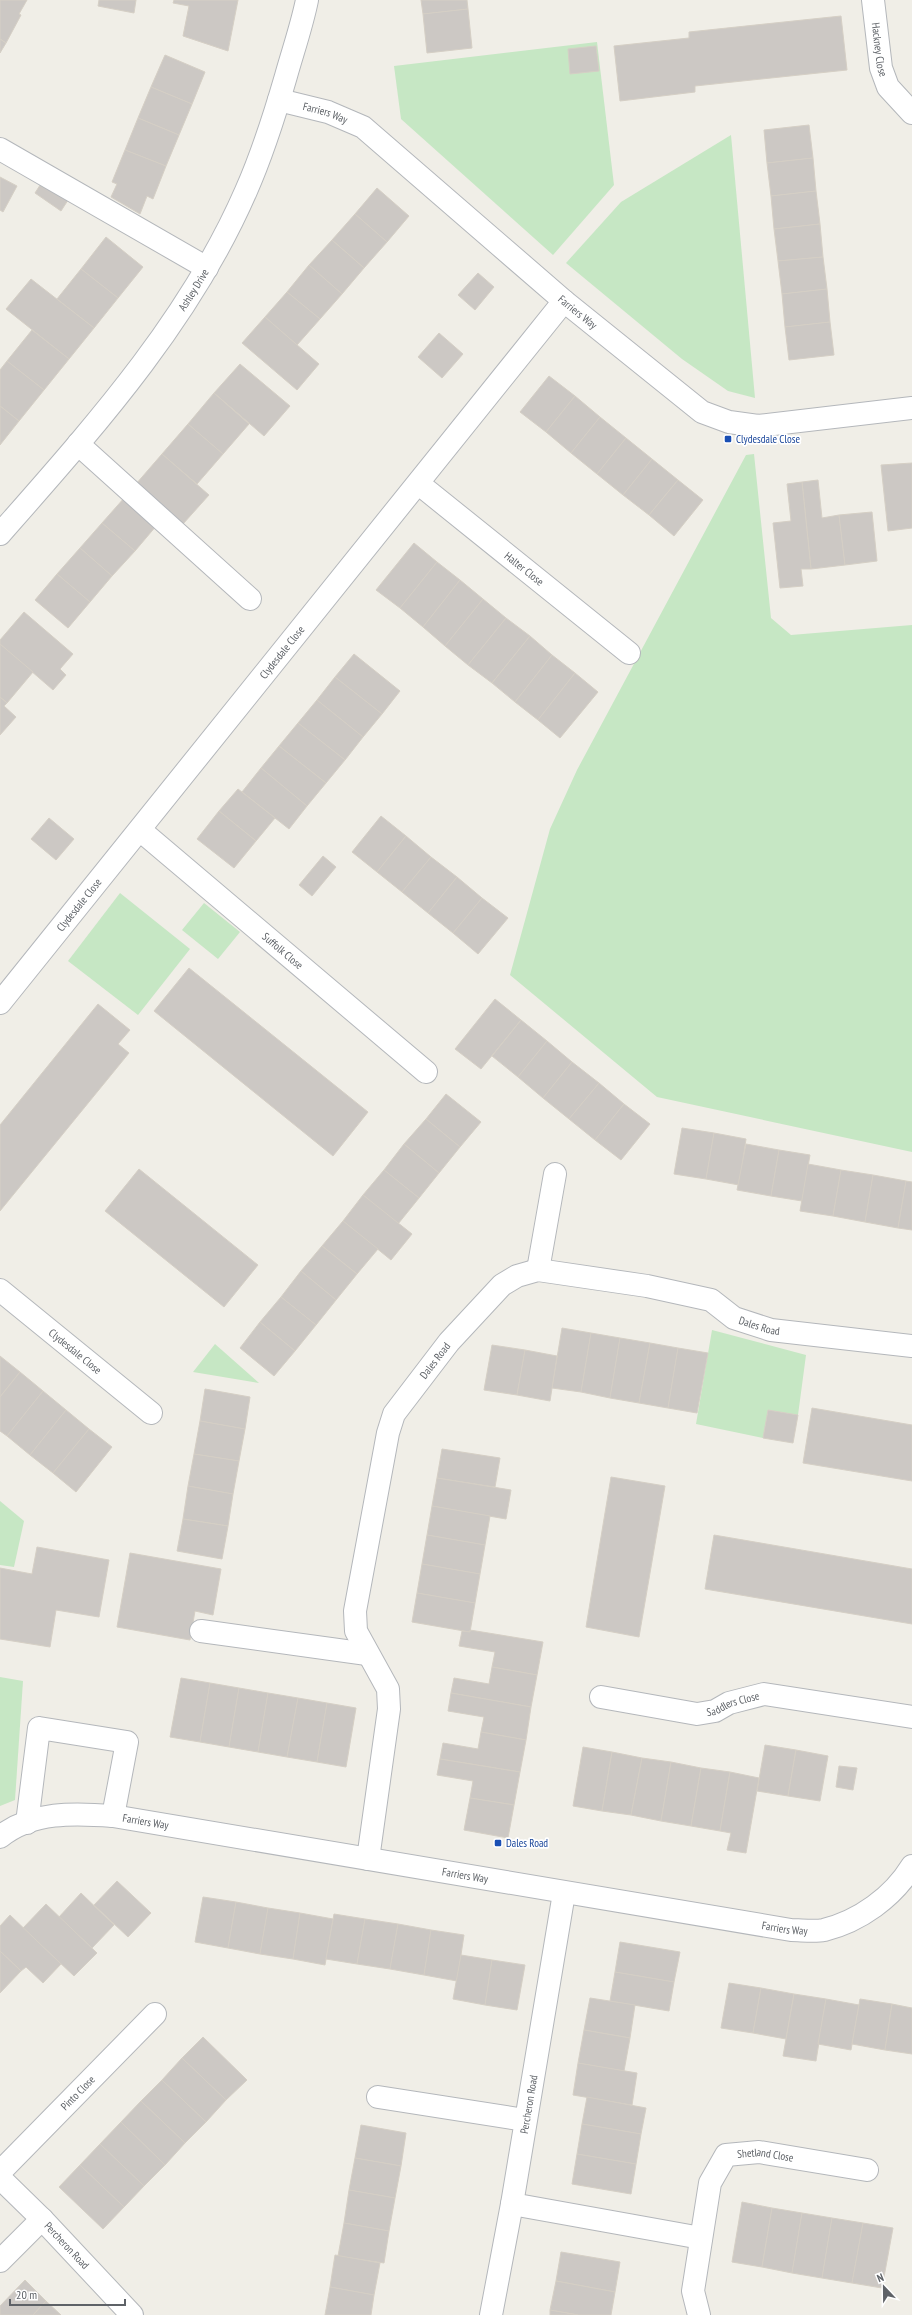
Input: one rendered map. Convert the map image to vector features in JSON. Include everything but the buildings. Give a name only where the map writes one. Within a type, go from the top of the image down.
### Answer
[{"type":"street","name":"Ashley Drive","points":[[0,534],[78,444],[153,352],[207,268],[246,191],[279,100],[307,0]]},
{"type":"street","name":"Hackney Close","points":[[873,0],[881,68],[885,80],[892,92],[912,113]]},
{"type":"street","name":"Farriers Way","points":[[279,100],[328,112],[363,127],[564,301],[702,412],[729,422],[766,425],[912,408]]},
{"type":"street","points":[[0,149],[207,268]]},
{"type":"street","name":"Clydesdale Close","points":[[0,1003],[419,484],[564,301]]},
{"type":"street","points":[[78,444],[250,599]]},
{"type":"street","name":"Halter Close","points":[[419,484],[629,653]]},
{"type":"street","name":"Suffolk Close","points":[[140,830],[426,1072]]},
{"type":"street","points":[[538,1270],[555,1174]]},
{"type":"street","name":"Dales Road","points":[[368,1859],[389,1709],[388,1689],[377,1666],[367,1654],[356,1632],[355,1611],[388,1433],[394,1414],[449,1342],[502,1285],[517,1276],[538,1270],[647,1286],[711,1300],[734,1318],[771,1330],[912,1346]]},
{"type":"street","name":"Clydesdale Close","points":[[0,1290],[151,1413]]},
{"type":"street","points":[[201,1631],[367,1654]]},
{"type":"street","name":"Saddlers Close","points":[[601,1697],[697,1714],[715,1711],[730,1703],[764,1694],[912,1717]]},
{"type":"street","points":[[27,1823],[39,1728],[127,1742],[113,1816]]},
{"type":"street","name":"Farriers Way","points":[[0,1837],[27,1823],[53,1815],[77,1813],[113,1816],[790,1930],[823,1930],[871,1910],[904,1878],[912,1866]]},
{"type":"street","name":"Percheron Road","points":[[491,2315],[512,2204],[564,1893]]},
{"type":"street","name":"Pinto Close","points":[[0,2172],[155,2014]]},
{"type":"street","points":[[378,2097],[525,2120]]},
{"type":"street","name":"Shetland Close","points":[[699,2315],[693,2291],[710,2183],[726,2155],[759,2152],[867,2170]]},
{"type":"street","name":"Percheron Road","points":[[0,2178],[42,2219],[132,2315]]},
{"type":"street","points":[[512,2204],[701,2238]]},
{"type":"street","points":[[0,2261],[42,2219]]},
{"type":"green space","points":[[597,42],[614,185],[553,255],[401,119],[394,66]]},
{"type":"green space","points":[[731,135],[755,398],[728,391],[682,359],[566,263],[621,202]]},
{"type":"green space","points":[[754,454],[771,618],[791,635],[912,625],[912,1152],[657,1097],[510,975],[550,829],[577,770],[746,455]]},
{"type":"green space","points":[[120,893],[190,949],[138,1015],[68,961]]},
{"type":"green space","points":[[204,903],[240,932],[218,959],[182,930]]},
{"type":"green space","points":[[712,1330],[806,1355],[798,1415],[768,1410],[763,1438],[696,1424]]},
{"type":"green space","points":[[215,1344],[259,1383],[193,1372]]},
{"type":"green space","points":[[0,1501],[24,1521],[14,1567],[0,1565]]},
{"type":"green space","points":[[0,1677],[23,1681],[15,1800],[0,1806]]},
{"type":"place","name":"Clydesdale Close","points":[[728,439]]},
{"type":"place","name":"Dales Road","points":[[498,1843]]}]
